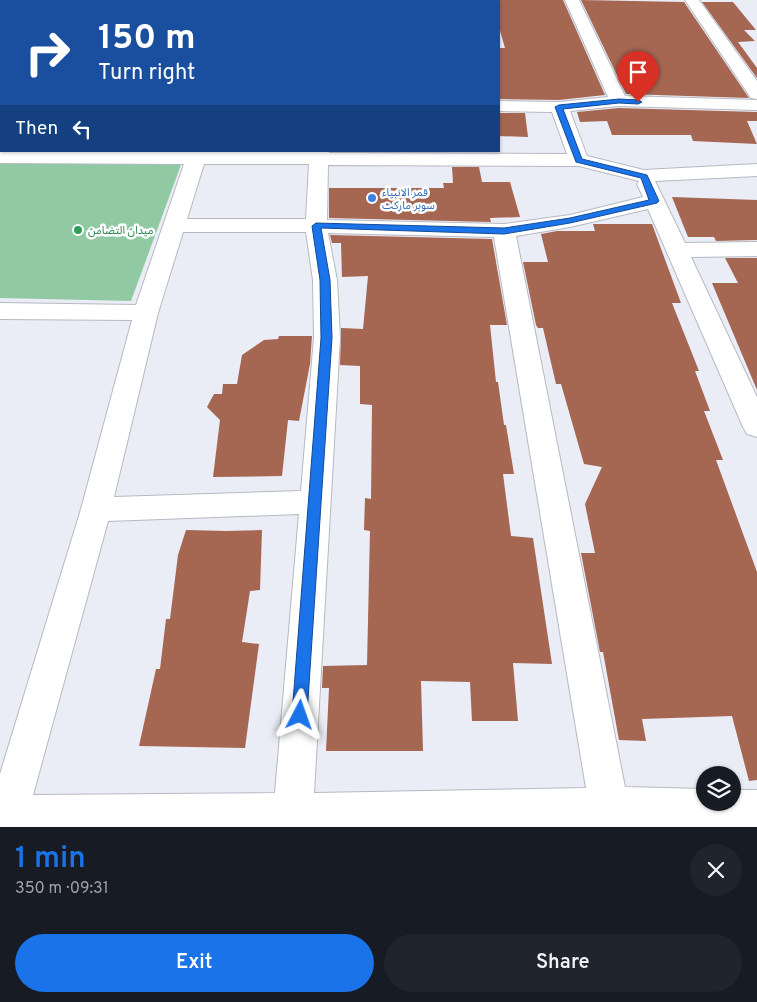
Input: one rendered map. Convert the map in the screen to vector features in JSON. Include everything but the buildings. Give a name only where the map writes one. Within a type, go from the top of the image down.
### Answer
[{"type":"street","points":[[572,0],[619,101]]},
{"type":"street","points":[[692,0],[757,94]]},
{"type":"street","points":[[500,106],[559,107],[619,101],[757,105]]},
{"type":"street","points":[[559,107],[578,160]]},
{"type":"street","points":[[197,155],[146,313],[96,509],[4,819],[293,812],[420,820],[609,807],[743,816]]},
{"type":"street","points":[[293,812],[327,338],[325,280],[316,226],[319,155]]},
{"type":"street","points":[[0,156],[319,155],[578,160],[644,176],[757,170]]},
{"type":"street","points":[[644,176],[757,427]]},
{"type":"street","points":[[174,224],[504,231],[570,221],[654,201]]},
{"type":"street","points":[[504,231],[609,807]]},
{"type":"street","points":[[677,250],[757,249]]},
{"type":"street","points":[[0,311],[146,313]]},
{"type":"street","points":[[96,509],[316,502]]},
{"type":"green space","name":"ميدان التضامن","points":[[0,160],[182,162],[131,301],[0,298]]},
{"type":"place","name":"قمر الانبياء سوبر ماركت","points":[[372,198]]},
{"type":"place","name":"ميدان التضامن","points":[[78,230]]},
{"type":"route","points":[[300,715],[327,338],[325,280],[316,226],[504,231],[570,221],[654,201],[644,176],[578,160],[559,107],[619,101],[638,102]]}]
